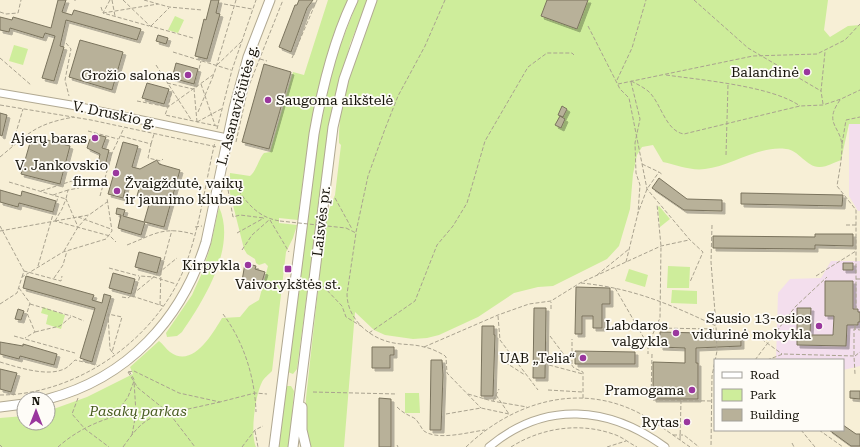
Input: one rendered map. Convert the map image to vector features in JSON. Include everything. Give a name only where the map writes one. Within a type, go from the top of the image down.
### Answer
[{"type":"main road","name":"L. Asanavičiūtės g.","points":[[56,396],[83,388],[124,363],[156,333],[179,304],[193,278],[206,242],[227,138],[246,64],[270,0]]},
{"type":"main road","name":"Laisvės pr.","points":[[274,447],[315,128],[334,50],[353,0]]},
{"type":"main road","name":"Laisvės pr.","points":[[293,447],[333,127],[344,79],[372,0]]},
{"type":"main road","points":[[302,371],[302,430],[306,447]]},
{"type":"main road","points":[[0,407],[16,405]]},
{"type":"street","name":"V. Druskio g.","points":[[0,93],[71,105],[227,138]]},
{"type":"street","points":[[489,447],[509,433],[535,421],[555,416],[578,414],[604,417],[628,424],[665,447]]},
{"type":"path","points":[[0,12],[6,14],[18,12],[21,0]]},
{"type":"path","points":[[111,0],[115,16]]},
{"type":"path","points":[[102,13],[111,0]]},
{"type":"path","points":[[123,0],[150,26]]},
{"type":"path","points":[[144,0],[170,7],[202,10]]},
{"type":"path","points":[[197,113],[217,66],[236,0]]},
{"type":"path","points":[[173,90],[165,116],[218,126],[232,70],[256,0]]},
{"type":"path","points":[[234,148],[248,88],[282,0]]},
{"type":"path","points":[[292,58],[317,0]]},
{"type":"path","points":[[445,0],[385,129],[368,176],[356,233],[347,304],[351,313],[361,326],[369,334],[382,341],[424,347],[444,355],[446,358],[447,373],[481,408]]},
{"type":"path","points":[[617,81],[632,48],[646,0]]},
{"type":"path","points":[[694,0],[760,56],[821,91]]},
{"type":"path","points":[[102,13],[158,4]]},
{"type":"path","points":[[224,4],[252,9]]},
{"type":"path","points":[[101,7],[102,13]]},
{"type":"path","points":[[150,26],[170,7]]},
{"type":"path","points":[[102,13],[193,38]]},
{"type":"path","points":[[618,84],[760,56],[812,54],[825,51],[845,40],[860,24]]},
{"type":"path","points":[[588,26],[622,93],[629,98],[647,189],[657,204],[703,252],[690,282]]},
{"type":"path","points":[[217,66],[241,41]]},
{"type":"path","points":[[66,43],[71,49],[65,80],[69,96]]},
{"type":"path","points":[[823,105],[821,91],[825,51]]},
{"type":"path","points":[[173,52],[232,70]]},
{"type":"path","points":[[369,334],[416,300],[437,244],[453,226],[467,203],[485,141],[528,67],[547,53],[572,53],[574,56]]},
{"type":"path","points":[[0,58],[30,85]]},
{"type":"path","points":[[260,59],[267,60]]},
{"type":"path","points":[[197,122],[194,89],[201,61]]},
{"type":"path","points":[[156,66],[192,121]]},
{"type":"path","points":[[137,101],[168,107],[214,74]]},
{"type":"path","points":[[664,75],[746,87],[783,97],[800,106]]},
{"type":"path","points":[[631,82],[648,91],[678,133],[692,133],[727,123],[800,106],[823,105],[841,99],[860,90]]},
{"type":"path","points":[[631,82],[640,119],[635,143],[636,173],[640,185],[638,213]]},
{"type":"path","points":[[167,83],[194,89]]},
{"type":"path","points":[[201,84],[215,126]]},
{"type":"path","points":[[726,155],[728,84]]},
{"type":"path","points":[[841,99],[835,108],[833,116],[835,129],[842,145]]},
{"type":"path","points":[[0,105],[77,117],[214,146],[187,260],[177,284],[163,306],[142,331],[114,355],[98,366],[79,376],[42,390],[0,395]]},
{"type":"path","points":[[12,147],[23,108]]},
{"type":"path","points":[[197,122],[223,108]]},
{"type":"path","points":[[0,158],[36,128],[54,121],[77,117]]},
{"type":"path","points":[[856,310],[856,210],[837,186],[846,120],[860,117]]},
{"type":"path","points":[[100,196],[112,153],[124,127]]},
{"type":"path","points":[[88,131],[118,139]]},
{"type":"path","points":[[154,134],[148,158],[161,161],[164,159]]},
{"type":"path","points":[[120,136],[151,144]]},
{"type":"path","points":[[642,164],[663,175]]},
{"type":"path","points":[[229,170],[227,192],[233,217],[240,215],[270,220],[346,228],[356,233]]},
{"type":"path","points":[[626,262],[638,213],[647,189],[659,172]]},
{"type":"path","points":[[228,176],[249,204],[264,218]]},
{"type":"path","points":[[41,192],[78,179]]},
{"type":"path","points":[[9,182],[66,199]]},
{"type":"path","points":[[52,195],[79,188]]},
{"type":"path","points":[[55,221],[62,209],[68,190]]},
{"type":"path","points":[[38,267],[58,197]]},
{"type":"path","points":[[22,277],[63,252],[106,239],[110,236],[112,229],[107,198]]},
{"type":"path","points":[[335,198],[352,230]]},
{"type":"path","points":[[66,199],[78,227]]},
{"type":"path","points":[[63,252],[78,227],[89,215],[107,202]]},
{"type":"path","points":[[648,354],[648,345],[660,318],[661,246],[657,204]]},
{"type":"path","points":[[0,231],[89,215]]},
{"type":"path","points":[[78,217],[112,229]]},
{"type":"path","points":[[237,232],[264,218]]},
{"type":"path","points":[[242,250],[252,236],[270,220]]},
{"type":"path","points":[[270,220],[289,252]]},
{"type":"path","points":[[55,221],[110,236],[116,242]]},
{"type":"path","points":[[712,225],[711,262],[717,329],[715,359]]},
{"type":"path","points":[[846,225],[857,225]]},
{"type":"path","points":[[0,226],[24,271],[17,293],[0,304]]},
{"type":"path","points":[[127,244],[165,230],[194,234]]},
{"type":"path","points":[[160,305],[162,279],[161,271],[172,230]]},
{"type":"path","points":[[424,347],[498,315],[529,304],[551,301],[580,283],[661,246],[690,240]]},
{"type":"path","points":[[594,276],[629,249]]},
{"type":"path","points":[[54,279],[63,265],[67,251]]},
{"type":"path","points":[[816,276],[856,251]]},
{"type":"path","points":[[122,297],[128,298],[131,296],[177,258]]},
{"type":"path","points":[[109,268],[140,276],[154,277],[177,284]]},
{"type":"path","points":[[24,271],[61,281],[62,276]]},
{"type":"path","points":[[134,293],[140,276]]},
{"type":"path","points":[[756,359],[795,307],[827,277]]},
{"type":"path","points":[[580,283],[615,288],[660,301],[716,326]]},
{"type":"path","points":[[237,284],[256,290]]},
{"type":"path","points":[[323,286],[342,306],[346,317],[361,326]]},
{"type":"path","points":[[19,287],[30,303],[84,321]]},
{"type":"path","points":[[615,288],[648,345]]},
{"type":"path","points":[[131,296],[163,306]]},
{"type":"path","points":[[551,301],[551,309]]},
{"type":"path","points":[[30,303],[27,312],[35,332]]},
{"type":"path","points":[[112,352],[122,318],[108,314],[110,348],[112,352],[114,355]]},
{"type":"path","points":[[223,314],[230,324],[252,374],[256,412]]},
{"type":"path","points":[[498,315],[500,340],[538,390]]},
{"type":"path","points":[[24,339],[35,332],[60,326],[72,316]]},
{"type":"path","points":[[855,325],[855,374]]},
{"type":"path","points":[[656,328],[717,329]]},
{"type":"path","points":[[854,330],[860,330]]},
{"type":"path","points":[[752,332],[782,354]]},
{"type":"path","points":[[14,336],[75,354]]},
{"type":"path","points":[[550,336],[574,368],[583,372],[583,399]]},
{"type":"path","points":[[572,339],[572,364]]},
{"type":"path","points":[[770,359],[782,354],[854,356],[860,352]]},
{"type":"path","points":[[652,354],[651,400],[712,401]]},
{"type":"path","points":[[500,359],[528,376]]},
{"type":"path","points":[[0,362],[27,370],[57,372],[66,368],[75,360],[98,366]]},
{"type":"path","points":[[549,365],[583,374]]},
{"type":"path","points":[[710,447],[712,376],[714,366]]},
{"type":"path","points":[[195,447],[184,430],[169,413],[138,388],[128,372],[134,371],[150,380],[158,381],[166,387],[179,393],[220,402]]},
{"type":"path","points":[[132,435],[136,413],[134,381]]},
{"type":"path","points":[[113,417],[128,397],[134,381]]},
{"type":"path","points":[[492,401],[499,390]]},
{"type":"path","points":[[548,390],[583,392]]},
{"type":"path","points":[[313,392],[397,394]]},
{"type":"path","points":[[124,447],[132,435],[148,418],[255,393],[267,394]]},
{"type":"path","points":[[466,393],[492,401],[528,407]]},
{"type":"path","points":[[446,414],[481,408],[509,414],[496,395]]},
{"type":"path","points":[[78,398],[72,414],[76,421],[109,447]]},
{"type":"path","points":[[680,440],[681,401]]},
{"type":"path","points":[[397,407],[406,415],[413,417],[424,431],[432,434],[447,436],[486,430]]},
{"type":"path","points":[[58,447],[72,435],[113,417],[154,411],[169,413]]},
{"type":"path","points":[[640,414],[690,447]]},
{"type":"path","points":[[242,447],[254,430],[263,426]]},
{"type":"path","points":[[511,447],[535,435],[557,429],[570,428],[594,429],[614,434],[637,447]]},
{"type":"path","points":[[254,430],[258,447]]},
{"type":"path","points":[[802,431],[815,447]]},
{"type":"path","points":[[820,431],[843,447]]},
{"type":"path","points":[[672,435],[684,434],[700,447]]},
{"type":"path","points":[[608,447],[627,441]]},
{"type":"path","points":[[792,443],[794,447]]},
{"type":"shaded area","points":[[849,124],[860,124],[860,211],[858,211],[849,196]]},
{"type":"shaded area","name":"Sausio 13-osios vidurinė mokykla","points":[[831,261],[860,261],[860,366],[844,370],[844,359],[776,359],[778,293],[790,279],[821,278]]},
{"type":"green space","name":"Pasakų parkas","points":[[328,0],[348,0],[328,56],[318,90],[306,155],[298,220],[279,218],[279,223],[297,225],[293,238],[286,252],[272,371],[265,378],[259,388],[255,405],[253,433],[256,447],[0,447],[0,418],[16,417],[16,431],[56,431],[56,408],[87,397],[133,374],[130,367],[159,341],[170,352],[178,356],[187,356],[194,353],[208,340],[222,318],[240,317],[249,306],[259,300],[268,266],[265,263],[259,265],[256,263],[255,259],[247,254],[244,249],[229,189],[230,173],[250,176],[264,153],[270,152],[293,72],[304,75]]},
{"type":"green space","points":[[358,0],[368,0],[350,44],[327,141],[297,369],[293,374],[288,372],[288,369],[321,115],[337,54]]},
{"type":"green space","points":[[377,0],[828,0],[824,30],[830,37],[848,26],[860,25],[860,124],[849,124],[841,160],[823,167],[815,167],[811,165],[791,150],[776,149],[766,150],[715,167],[694,169],[663,162],[653,145],[642,147],[637,155],[633,174],[630,209],[619,246],[607,259],[553,286],[538,287],[514,293],[478,317],[439,335],[427,338],[413,339],[385,335],[374,330],[355,312],[344,447],[309,447],[305,418],[306,398],[326,217],[335,195],[341,145],[339,143],[342,107],[351,70],[363,34]]},
{"type":"green space","points":[[175,16],[184,20],[178,33],[168,30]]},
{"type":"green space","points":[[14,45],[28,49],[23,65],[9,61]]},
{"type":"green space","points":[[659,206],[670,219],[660,227],[658,207]]},
{"type":"green space","points":[[219,207],[223,223],[224,239],[216,272],[200,305],[182,332],[177,336],[167,337],[166,333],[192,295],[201,275],[210,248]]},
{"type":"green space","points":[[668,266],[690,267],[689,288],[667,288]]},
{"type":"green space","points":[[629,269],[648,275],[645,287],[625,281]]},
{"type":"green space","points":[[672,290],[697,291],[697,304],[671,303]]},
{"type":"green space","points":[[43,307],[65,315],[61,329],[46,324],[48,315],[41,313]]},
{"type":"green space","points":[[287,386],[291,386],[294,391],[289,447],[278,447],[285,388]]},
{"type":"green space","points":[[405,393],[419,393],[420,413],[405,413]]},
{"type":"building","points":[[58,0],[66,0],[62,12],[72,15],[74,10],[141,29],[137,40],[66,20],[60,46],[64,47],[54,81],[42,78],[55,36],[45,33],[43,38],[10,28],[9,32],[0,30],[0,17],[12,20],[13,17],[51,28]]},
{"type":"building","points":[[211,0],[219,0],[216,13],[220,14],[207,59],[195,56],[204,19],[206,20]]},
{"type":"building","points":[[299,0],[313,0],[307,8],[291,52],[279,47],[295,5],[297,5]]},
{"type":"building","points":[[547,0],[588,0],[577,29],[541,16]]},
{"type":"building","points":[[158,35],[168,38],[166,44],[156,41]]},
{"type":"building","points":[[80,40],[123,52],[112,90],[69,77]]},
{"type":"building","points":[[176,63],[198,69],[194,84],[172,78]]},
{"type":"building","name":"Saugoma aikštelė","points":[[264,64],[291,72],[269,149],[242,142]]},
{"type":"building","points":[[147,83],[169,89],[164,104],[142,98]]},
{"type":"building","points":[[562,106],[567,109],[563,117],[558,115]]},
{"type":"building","points":[[0,113],[7,115],[2,136],[0,135]]},
{"type":"building","points":[[560,116],[565,119],[561,128],[555,125]]},
{"type":"building","points":[[94,134],[106,137],[102,148],[109,150],[105,166],[98,164],[100,154],[87,148],[90,139],[92,140]]},
{"type":"building","points":[[32,136],[70,146],[60,184],[21,174]]},
{"type":"building","points":[[123,142],[138,146],[132,167],[140,169],[157,160],[159,164],[180,170],[164,227],[145,222],[141,235],[118,228],[121,215],[116,214],[117,208],[125,210],[123,216],[144,222],[150,201],[137,196],[141,182],[128,179],[123,198],[108,194]]},
{"type":"building","points":[[659,178],[687,199],[722,200],[722,211],[684,210],[652,188]]},
{"type":"building","points":[[0,190],[21,196],[22,191],[56,201],[53,212],[19,203],[18,207],[0,202]]},
{"type":"building","points":[[741,193],[843,195],[842,206],[741,204]]},
{"type":"building","points":[[815,234],[853,234],[853,246],[815,245],[815,249],[713,248],[713,236],[815,237]]},
{"type":"building","points":[[139,252],[161,258],[157,273],[135,267]]},
{"type":"building","points":[[245,263],[256,266],[255,269],[265,272],[261,285],[242,281]]},
{"type":"building","points":[[843,263],[853,263],[853,270],[843,270]]},
{"type":"building","points":[[113,273],[135,279],[131,294],[109,288]]},
{"type":"building","points":[[26,276],[94,295],[92,300],[102,303],[104,294],[111,296],[92,362],[80,358],[95,308],[23,288]]},
{"type":"building","points":[[825,281],[853,281],[853,309],[858,309],[858,312],[860,312],[860,322],[858,322],[858,325],[847,325],[846,346],[797,345],[797,308],[811,308],[810,335],[833,335],[834,316],[825,316]]},
{"type":"building","points":[[576,287],[610,288],[610,304],[602,304],[602,328],[593,328],[593,316],[582,316],[582,334],[575,334]]},
{"type":"building","points":[[534,308],[546,308],[545,378],[533,378]]},
{"type":"building","points":[[18,309],[24,311],[21,320],[15,319]]},
{"type":"building","points":[[482,326],[494,326],[493,396],[481,396]]},
{"type":"building","points":[[660,332],[741,334],[741,346],[696,348],[696,363],[698,363],[698,399],[653,399],[653,362],[685,363],[685,348],[660,347]]},
{"type":"building","points":[[0,342],[23,346],[23,344],[57,354],[54,365],[20,356],[19,359],[0,354]]},
{"type":"building","points":[[372,347],[394,347],[394,355],[390,355],[390,368],[372,368]]},
{"type":"building","points":[[575,351],[635,352],[635,364],[575,364]]},
{"type":"building","points":[[431,360],[442,360],[443,375],[441,430],[430,430]]},
{"type":"building","points":[[0,369],[17,373],[11,392],[0,389]]},
{"type":"building","points":[[850,391],[860,391],[860,399],[850,398]]},
{"type":"building","points":[[379,398],[391,399],[391,447],[379,447]]},
{"type":"building","points":[[844,426],[856,434],[860,434],[860,446],[851,446],[830,431],[844,431]]},
{"type":"place","name":"Balandinė","points":[[807,72]]},
{"type":"place","name":"Grožio salonas","points":[[188,75]]},
{"type":"place","name":"Saugoma aikštelė","points":[[268,100]]},
{"type":"place","name":"Ajerų baras","points":[[95,138]]},
{"type":"place","name":"V. Jankovskio firma","points":[[116,173]]},
{"type":"place","name":"Žvaigždutė, vaikų ir jaunimo klubas","points":[[117,191]]},
{"type":"place","name":"Kirpykla","points":[[248,265]]},
{"type":"place","name":"Vaivorykštės st.","points":[[288,269]]},
{"type":"place","name":"Sausio 13-osios vidurinė mokykla","points":[[819,326]]},
{"type":"place","name":"Labdaros valgykla","points":[[676,333]]},
{"type":"place","name":"UAB „Telia“","points":[[583,358]]},
{"type":"place","name":"Pramogama","points":[[692,390]]},
{"type":"place","name":"Rytas","points":[[687,422]]}]
